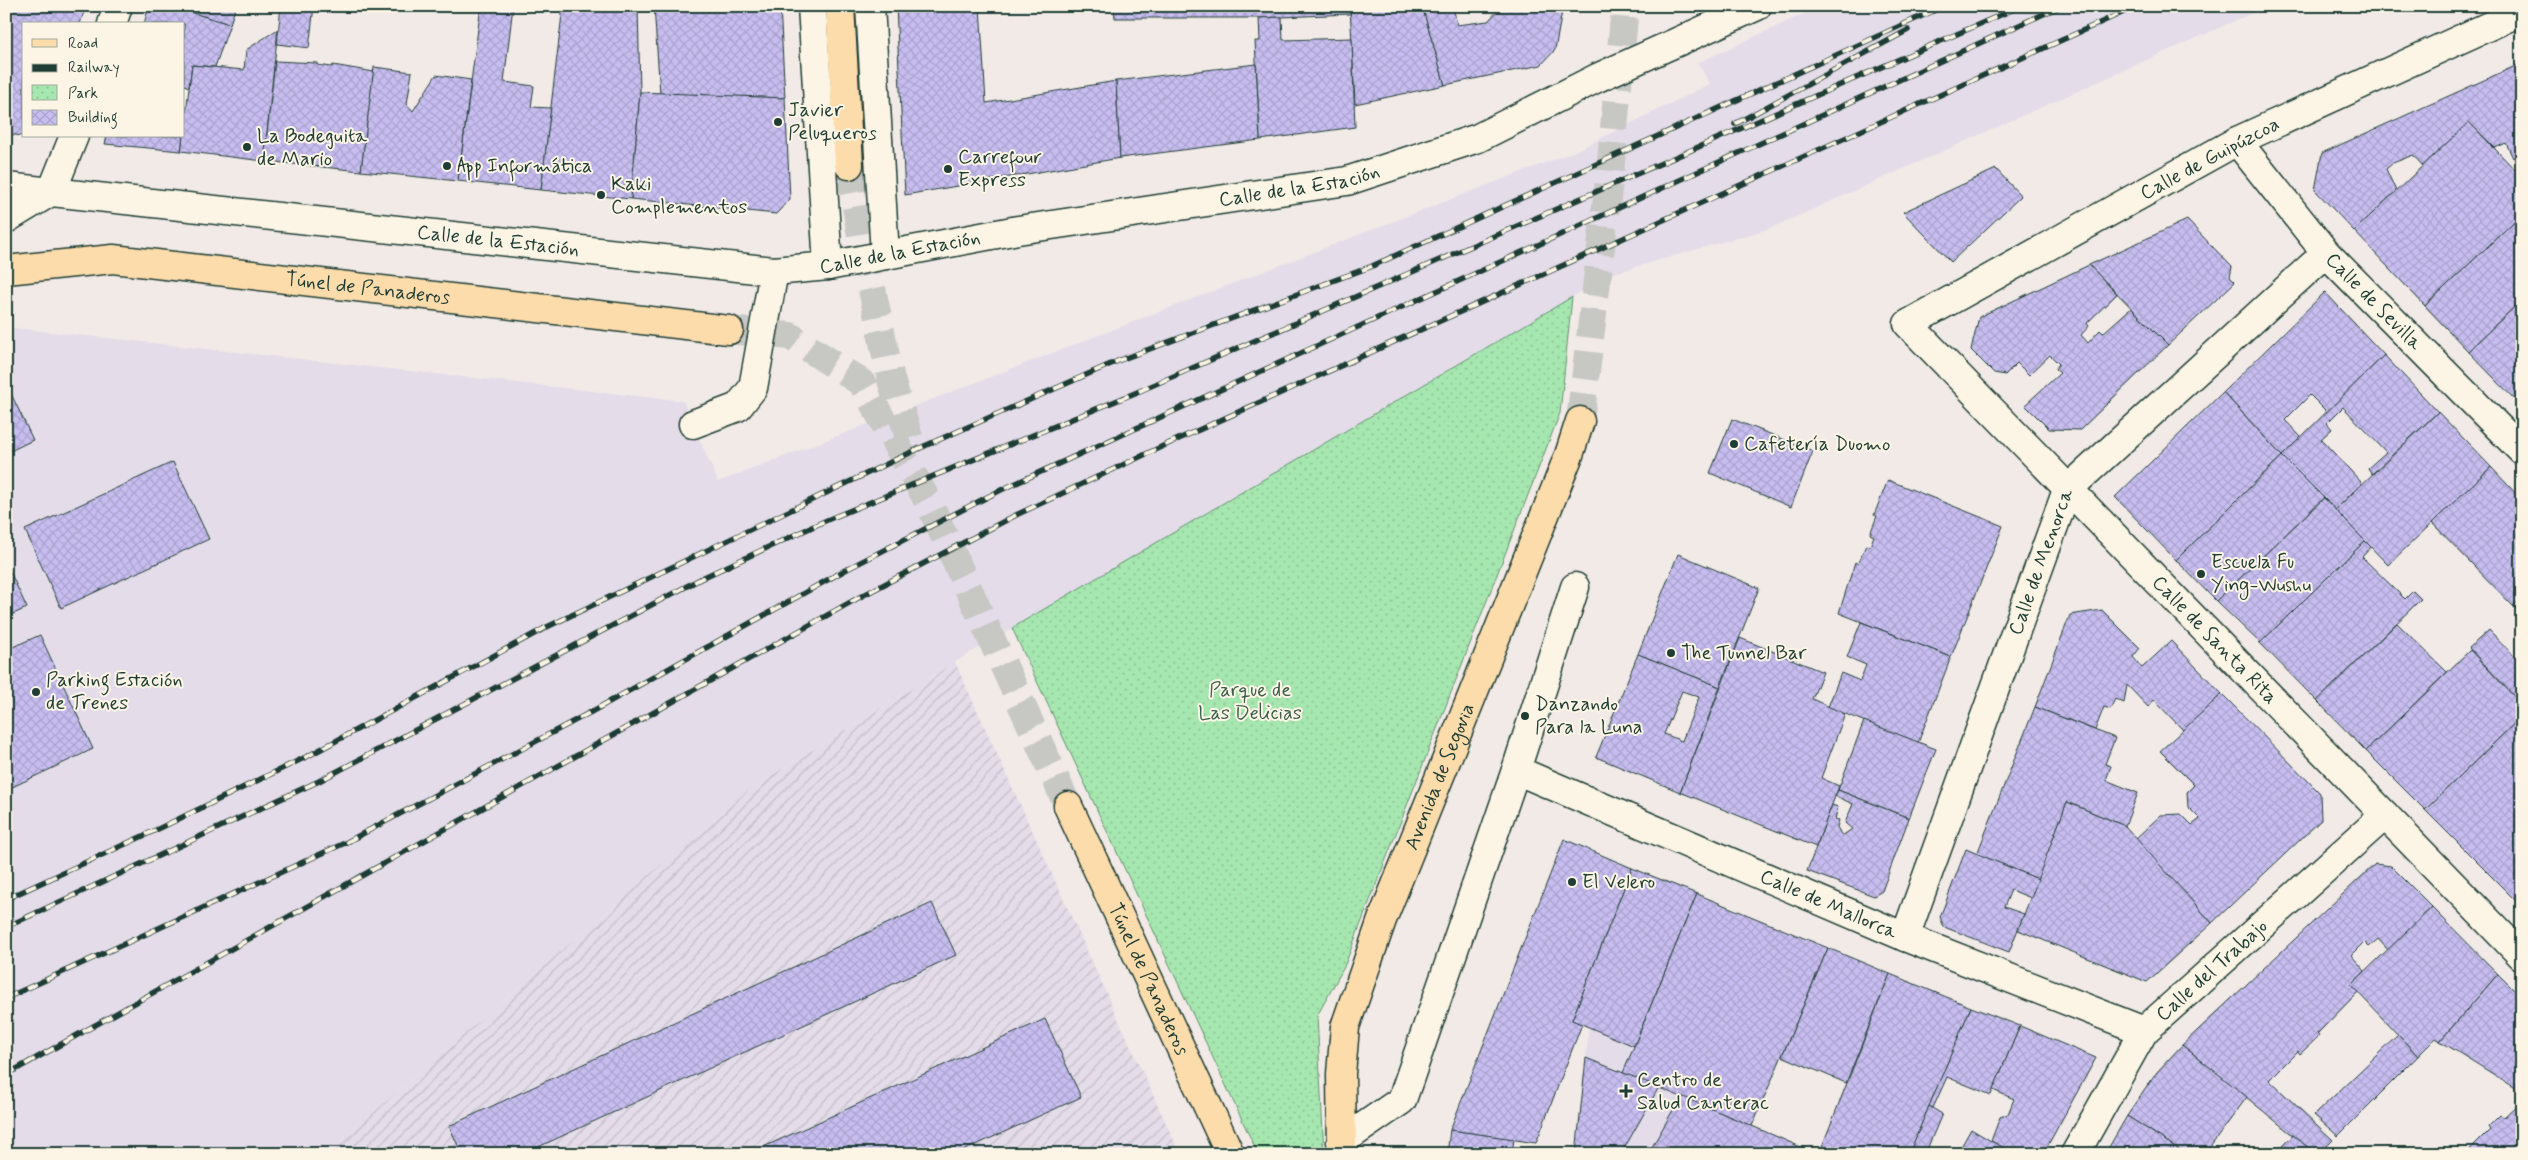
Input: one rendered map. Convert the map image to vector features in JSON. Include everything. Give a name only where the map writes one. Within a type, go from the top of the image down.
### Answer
[{"type":"main road","points":[[840,6],[849,165]]},
{"type":"main road","name":"Túnel de Panaderos","points":[[6,270],[114,259],[729,330]]},
{"type":"main road","name":"Avenida de Segovia","points":[[1341,1148],[1341,1074],[1345,1027],[1382,920],[1580,422]]},
{"type":"main road","name":"Túnel de Panaderos","points":[[1068,806],[1230,1154]]},
{"type":"street","points":[[113,22],[118,6]]},
{"type":"street","points":[[812,6],[828,266]]},
{"type":"street","points":[[870,6],[885,255]]},
{"type":"street","name":"Calle de la Estación","points":[[6,186],[774,272],[828,266],[1018,230],[1347,180],[1478,138],[1597,78],[1757,6]]},
{"type":"street","name":"Calle de Guipúzcoa","points":[[1908,324],[2237,141],[2522,11]]},
{"type":"street","points":[[6,219],[52,191],[73,138]]},
{"type":"street","name":"Calle de Sevilla","points":[[2237,141],[2326,253],[2522,451]]},
{"type":"street","name":"Calle de Menorca","points":[[1906,937],[2067,490],[2326,253]]},
{"type":"street","points":[[693,424],[738,406],[753,388],[774,272]]},
{"type":"street","name":"Calle de Santa Rita","points":[[1908,324],[2067,490],[2522,956]]},
{"type":"street","name":"Avenida de Segovia","points":[[1341,1148],[1402,1100],[1516,770],[1575,587]]},
{"type":"street","name":"Calle de Mallorca","points":[[1516,770],[1906,937],[2144,1031]]},
{"type":"street","name":"Calle del Trabajo","points":[[2075,1154],[2144,1031],[2385,815]]},
{"type":"shaded area","points":[[1821,6],[2268,6],[1771,228],[1611,274],[955,662],[748,790],[325,1154],[6,1154],[6,330],[14,328],[683,401],[718,482],[1571,153],[1710,84],[1698,63]]},
{"type":"shaded area","points":[[955,662],[1180,1154],[325,1154],[748,790]]},
{"type":"shaded area","name":"Centro de Salud Canterac","points":[[1589,1027],[1634,1046],[1624,1072],[1817,1154],[1576,1154]]},
{"type":"green space","name":"Parque de Las Delicias","points":[[1572,297],[1560,413],[1344,967],[1317,1016],[1324,1154],[1258,1154],[1012,628]]},
{"type":"building","points":[[12,6],[86,6],[81,22],[22,22],[22,136],[6,134],[6,24]]},
{"type":"building","points":[[149,6],[170,6],[230,24],[215,67],[192,65],[189,87],[185,85],[185,22],[145,22]]},
{"type":"building","points":[[170,6],[236,6],[230,24]]},
{"type":"building","points":[[281,6],[314,6],[309,48],[277,44]]},
{"type":"building","points":[[481,6],[513,6],[504,82],[534,86],[531,107],[551,108],[541,190],[458,181]]},
{"type":"building","points":[[563,6],[638,6],[640,92],[631,199],[541,190]]},
{"type":"building","points":[[654,6],[780,6],[785,98],[660,94]]},
{"type":"building","points":[[896,6],[980,6],[986,103],[1116,81],[1120,158],[905,195]]},
{"type":"building","points":[[1114,6],[1350,6],[1350,14],[1259,18],[1115,18]]},
{"type":"building","points":[[1350,6],[1422,6],[1445,85],[1355,104]]},
{"type":"building","points":[[1422,6],[1453,6],[1457,25],[1488,21],[1502,6],[1563,6],[1555,50],[1541,65],[1445,85]]},
{"type":"building","points":[[1282,17],[1283,40],[1352,38],[1355,127],[1260,140],[1255,41],[1260,41],[1259,18]]},
{"type":"building","points":[[278,29],[264,161],[181,151],[183,138],[185,138],[185,120],[192,65],[244,70],[246,50]]},
{"type":"building","points":[[275,61],[317,63],[317,65],[332,67],[333,65],[374,72],[361,171],[264,161]]},
{"type":"building","points":[[2522,63],[2522,154],[2513,158],[2506,143],[2495,148],[2469,122],[2423,166],[2413,155],[2393,163],[2386,169],[2396,191],[2354,231],[2315,190],[2322,153]]},
{"type":"building","points":[[1256,64],[1260,140],[1120,158],[1116,81]]},
{"type":"building","points":[[374,67],[412,72],[407,104],[413,111],[436,75],[471,80],[458,181],[361,171]]},
{"type":"building","points":[[640,92],[785,98],[790,199],[776,214],[631,199]]},
{"type":"building","points":[[2469,122],[2522,177],[2522,214],[2425,306],[2354,231]]},
{"type":"building","points":[[106,138],[183,138],[181,151],[105,144]]},
{"type":"building","points":[[1996,169],[2021,196],[1951,262],[1903,212]]},
{"type":"building","points":[[2522,214],[2522,300],[2468,351],[2425,306]]},
{"type":"building","points":[[2187,220],[2232,267],[2230,277],[2235,282],[2168,345],[2089,265]]},
{"type":"building","points":[[2089,265],[2117,294],[2087,323],[2089,326],[2081,335],[2088,343],[2100,330],[2103,333],[2131,308],[2168,345],[2080,430],[2049,429],[2025,405],[2060,373],[2055,369],[2059,364],[2050,355],[2029,375],[2017,363],[2005,375],[1994,373],[1971,350],[1979,317]]},
{"type":"building","points":[[2325,292],[2384,355],[2327,412],[2310,395],[2285,420],[2301,437],[2282,456],[2223,392]]},
{"type":"building","points":[[2522,300],[2522,407],[2468,351]]},
{"type":"building","points":[[2384,355],[2438,412],[2372,474],[2368,468],[2386,452],[2343,407],[2327,423],[2332,429],[2321,439],[2362,483],[2335,510],[2282,456]]},
{"type":"building","points":[[6,383],[33,440],[6,453]]},
{"type":"building","points":[[2223,392],[2282,456],[2176,560],[2115,497]]},
{"type":"building","points":[[2438,412],[2491,467],[2388,565],[2335,510]]},
{"type":"building","points":[[1732,419],[1813,451],[1791,507],[1710,473]]},
{"type":"building","points":[[2282,456],[2324,498],[2216,601],[2176,560]]},
{"type":"building","points":[[173,462],[209,539],[61,608],[25,530]]},
{"type":"building","points":[[2491,467],[2522,500],[2522,598],[2513,606],[2432,523]]},
{"type":"building","points":[[1888,480],[2003,526],[1951,657],[1839,613],[1855,562],[1858,564],[1866,545],[1870,546],[1874,536],[1870,534],[1877,516],[1874,515]]},
{"type":"building","points":[[2324,498],[2365,541],[2260,643],[2216,601]]},
{"type":"building","points":[[2365,541],[2371,547],[2362,557],[2405,599],[2413,591],[2421,599],[2317,701],[2260,643]]},
{"type":"building","points":[[1678,554],[1759,588],[1720,687],[1638,654]]},
{"type":"building","points":[[6,563],[27,608],[6,617]]},
{"type":"building","points":[[2522,598],[2522,615],[2513,606]]},
{"type":"building","points":[[2102,610],[2140,648],[2133,657],[2142,668],[2171,641],[2222,694],[2183,730],[2154,700],[2148,707],[2127,685],[2124,703],[2115,699],[2110,709],[2104,707],[2095,730],[2035,707],[2070,615]]},
{"type":"building","points":[[1861,622],[1951,657],[1918,743],[1828,707],[1841,673],[1860,681],[1866,665],[1847,657]]},
{"type":"building","points":[[2397,623],[2447,672],[2366,751],[2317,701]]},
{"type":"building","points":[[2489,630],[2522,664],[2522,705],[2469,648]]},
{"type":"building","name":"Parking Estación de Trenes","points":[[40,635],[93,749],[6,790],[6,650]]},
{"type":"building","points":[[1740,638],[1823,672],[1812,699],[1845,714],[1821,778],[1839,786],[1816,847],[1680,792]]},
{"type":"building","points":[[2470,650],[2522,705],[2522,716],[2425,810],[2366,751]]},
{"type":"building","points":[[1638,654],[1720,687],[1680,792],[1596,757]],"holes":[[[1682,691],[1699,697],[1682,741],[1664,734]]]},
{"type":"building","points":[[2222,694],[2320,793],[2321,820],[2212,923],[2135,839],[2161,815],[2181,814],[2192,825],[2200,819],[2188,807],[2187,792],[2194,785],[2160,751]]},
{"type":"building","points":[[2035,707],[2115,738],[2105,764],[2111,766],[2106,780],[2138,793],[2125,826],[2067,802],[2038,879],[1977,854]]},
{"type":"building","points":[[2522,716],[2522,907],[2425,810]]},
{"type":"building","points":[[1864,721],[1936,749],[1909,818],[1838,790]]},
{"type":"building","points":[[1838,790],[1909,818],[1882,891],[1874,896],[1807,871],[1832,805],[1838,807],[1835,819],[1839,820],[1837,827],[1842,836],[1852,829],[1845,823],[1853,804],[1835,796]]},
{"type":"building","points":[[2067,802],[2125,826],[2212,923],[2147,982],[2018,930]]},
{"type":"building","points":[[1564,839],[1632,868],[1572,1020],[1582,1024],[1536,1143],[1450,1130]]},
{"type":"building","points":[[1966,849],[2038,879],[2031,898],[2011,890],[2004,907],[2024,914],[2009,952],[1944,927],[1940,917]]},
{"type":"building","points":[[2375,864],[2391,866],[2432,907],[2388,950],[2378,939],[2369,947],[2364,942],[2351,955],[2365,971],[2351,985],[2358,992],[2317,1034],[2319,1036],[2300,1054],[2298,1051],[2269,1080],[2333,1140],[2319,1154],[2316,1154],[2182,1045]]},
{"type":"building","points":[[1632,868],[1697,894],[1634,1046],[1572,1020]]},
{"type":"building","points":[[1697,894],[1828,948],[1752,1126],[1623,1073]]},
{"type":"building","points":[[932,903],[956,955],[523,1154],[462,1154],[449,1126]]},
{"type":"building","points":[[2432,907],[2498,974],[2440,1041],[2436,1038],[2418,1056],[2351,985]]},
{"type":"building","points":[[1828,948],[1890,974],[1846,1083],[1782,1056]]},
{"type":"building","points":[[1890,974],[1971,1007],[1909,1154],[1819,1154]]},
{"type":"building","points":[[2498,974],[2522,998],[2522,1092],[2440,1041]]},
{"type":"building","points":[[1971,1007],[2020,1026],[1991,1095],[1947,1077],[1933,1108],[1929,1106]]},
{"type":"building","points":[[1045,1019],[1081,1097],[956,1154],[748,1154]]},
{"type":"building","points":[[2020,1026],[2096,1058],[2043,1154],[2016,1154],[1991,1141],[2000,1117],[2008,1114],[2014,1099],[1993,1090]]},
{"type":"building","points":[[2398,1035],[2418,1056],[2338,1136],[2314,1115]]},
{"type":"building","points":[[2182,1045],[2247,1097],[2205,1154],[2186,1154],[2127,1116],[2157,1072]]},
{"type":"building","points":[[1586,1058],[1659,1087],[1621,1154],[1576,1154]]},
{"type":"building","points":[[1681,1096],[1752,1126],[1817,1154],[1648,1154]]},
{"type":"building","points":[[2522,1100],[2522,1154],[2466,1154],[2490,1130],[2488,1127],[2500,1115],[2504,1117]]},
{"type":"building","points":[[1929,1106],[1942,1114],[1925,1154],[1909,1154]]},
{"type":"building","points":[[2127,1116],[2186,1154],[2105,1154]]},
{"type":"building","points":[[1971,1129],[1991,1141],[2016,1154],[1957,1154]]},
{"type":"building","points":[[1450,1130],[1514,1139],[1512,1154],[1447,1154]]},
{"type":"building","points":[[2293,1135],[2316,1154],[2274,1154]]},
{"type":"tunnel","points":[[1580,421],[1610,173],[1625,6]]},
{"type":"tunnel","points":[[849,165],[862,241],[891,380],[914,453]]},
{"type":"tunnel","points":[[729,330],[790,336],[862,383],[930,505],[1068,806]]},
{"type":"railway","points":[[6,899],[156,830],[308,756],[547,627],[920,448],[1120,360],[1370,267],[1944,6]]},
{"type":"railway","points":[[6,927],[319,781],[704,577],[827,520],[1135,393],[2021,6]]},
{"type":"railway","points":[[6,998],[347,842],[591,712],[847,569],[1001,490],[2061,6]]},
{"type":"railway","points":[[6,1075],[858,598],[1016,515],[1161,447],[2137,6]]},
{"type":"railway","points":[[1735,124],[1908,30]]},
{"type":"place","name":"Javier Peluqueros","points":[[778,122]]},
{"type":"place","name":"La Bodeguita de Mario","points":[[247,147]]},
{"type":"place","name":"App Informática","points":[[447,166]]},
{"type":"place","name":"Carrefour Express","points":[[948,169]]},
{"type":"place","name":"Kaki Complementos","points":[[601,195]]},
{"type":"place","name":"Cafetería Duomo","points":[[1734,444]]},
{"type":"place","name":"Escuela Fu Ying-Wushu","points":[[2201,574]]},
{"type":"place","name":"The Tunnel Bar","points":[[1671,653]]},
{"type":"place","name":"Parking Estación de Trenes","points":[[36,692]]},
{"type":"place","name":"Danzando Para la Luna","points":[[1525,716]]},
{"type":"place","name":"El Velero","points":[[1572,882]]},
{"type":"place","name":"Centro de Salud Canterac","points":[[1626,1091]]}]
